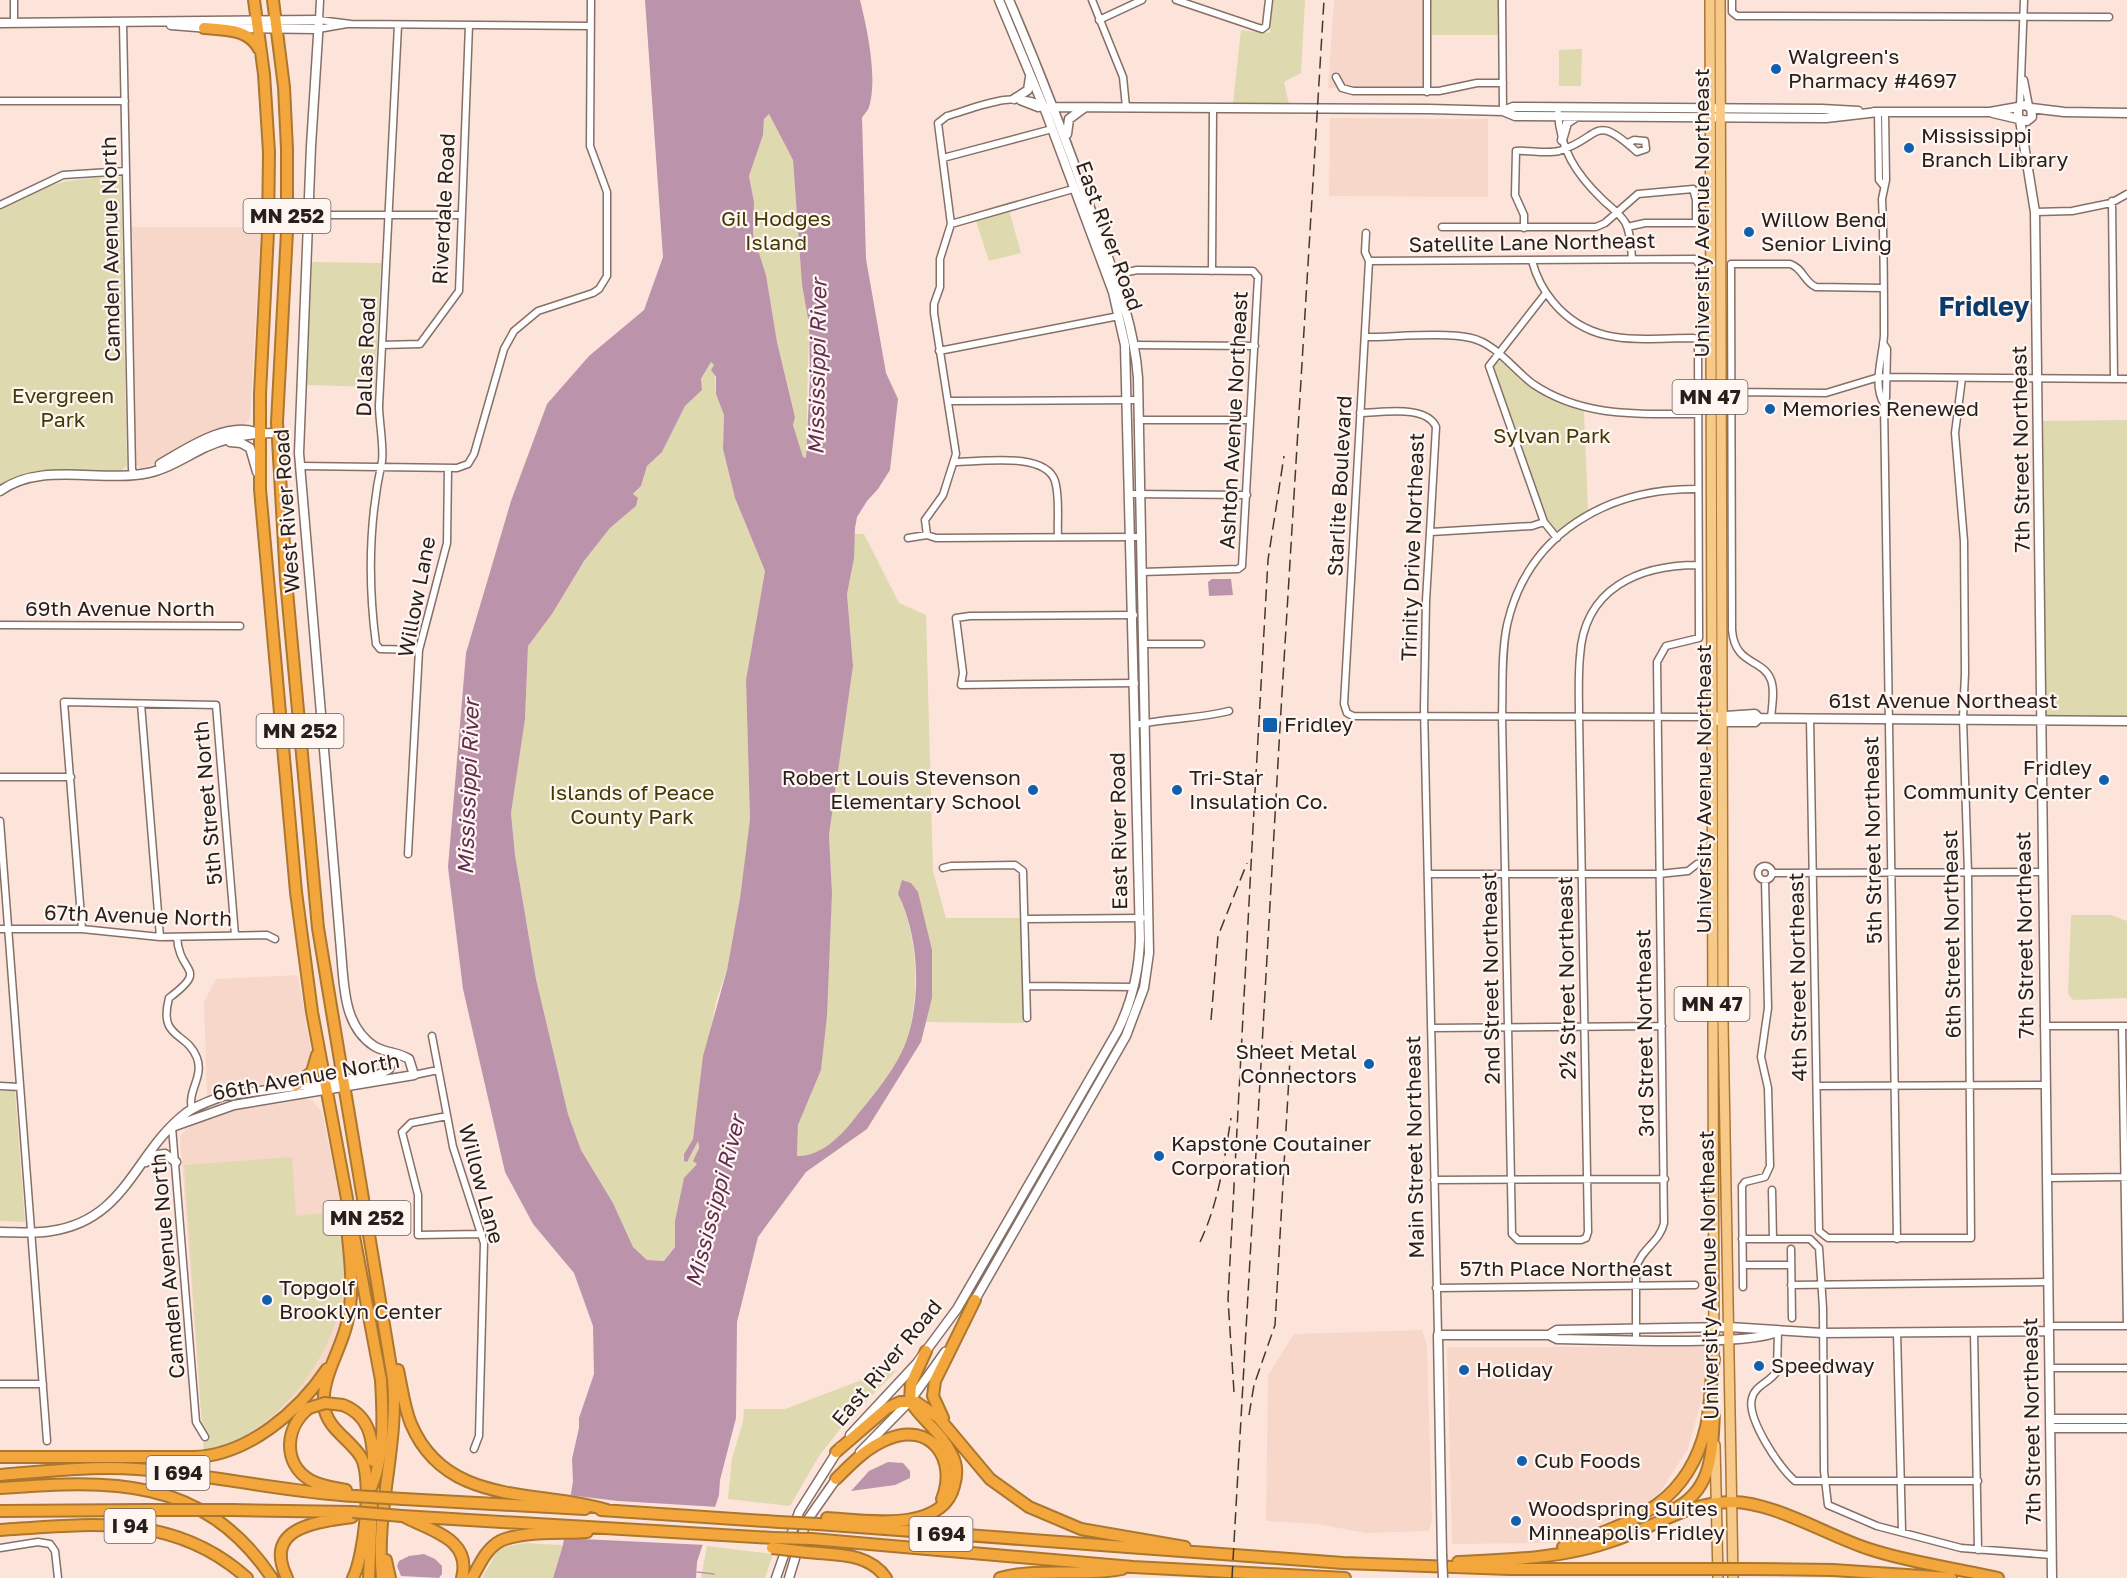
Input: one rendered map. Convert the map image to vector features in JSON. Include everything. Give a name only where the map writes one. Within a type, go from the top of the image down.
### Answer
[{"type":"highway","name":"MN 252","points":[[254,0],[268,138],[269,206],[259,433],[261,489],[298,920],[341,1171]]},
{"type":"highway","name":"MN 252","points":[[273,0],[287,149],[287,232],[278,433],[281,516],[315,899],[374,1264]]},
{"type":"highway","points":[[204,28],[246,34],[254,40],[261,54]]},
{"type":"highway","points":[[296,1085],[312,1072],[318,1046]]},
{"type":"highway","points":[[341,1171],[351,1281],[345,1330],[326,1383],[324,1404],[330,1422],[359,1455],[366,1473],[360,1557],[353,1578]]},
{"type":"highway","points":[[341,1171],[381,1380],[381,1439],[378,1469],[372,1486]]},
{"type":"highway","points":[[374,1264],[394,1395],[394,1427],[381,1538],[382,1578]]},
{"type":"highway","points":[[374,1264],[405,1406],[422,1444],[447,1470],[470,1484],[545,1503]]},
{"type":"highway","points":[[961,1446],[938,1408],[933,1389],[975,1300]]},
{"type":"highway","points":[[0,1457],[195,1457],[227,1452],[252,1438],[299,1402],[329,1366],[345,1330]]},
{"type":"highway","points":[[819,1521],[907,1520],[929,1515],[951,1496],[956,1479],[955,1463],[947,1446],[910,1401],[911,1384],[926,1351]]},
{"type":"highway","points":[[1517,1558],[1573,1544],[1646,1513],[1668,1498],[1682,1480],[1702,1438],[1714,1359]]},
{"type":"highway","points":[[836,1452],[882,1411],[896,1403],[910,1401],[930,1409],[1002,1489],[1047,1517],[1096,1532],[1177,1544],[1202,1553]]},
{"type":"highway","points":[[355,1494],[310,1480],[294,1463],[290,1450],[291,1434],[296,1421],[309,1408],[325,1403],[343,1405],[358,1413],[369,1429],[373,1450],[369,1578]]},
{"type":"highway","points":[[1569,1551],[1658,1516],[1680,1506],[1694,1495],[1705,1479],[1710,1464],[1714,1407]]},
{"type":"highway","points":[[836,1479],[855,1460],[881,1442],[902,1435],[924,1438],[941,1452],[948,1473],[941,1502],[929,1515]]},
{"type":"highway","name":"I 694","points":[[0,1475],[93,1468],[136,1469],[281,1490],[403,1499],[545,1503],[734,1519],[819,1521],[1343,1563],[1509,1569],[1833,1570],[1951,1578]]},
{"type":"highway","points":[[388,1479],[385,1547],[390,1578]]},
{"type":"highway","name":"I 94","points":[[0,1488],[87,1482],[121,1485],[159,1493],[217,1521],[246,1546],[272,1578]]},
{"type":"highway","points":[[1343,1563],[1517,1558],[1569,1551],[1616,1540],[1684,1511],[1716,1503],[1732,1502],[1767,1509],[1881,1553],[1998,1578]]},
{"type":"highway","name":"I 694","points":[[0,1513],[147,1510],[352,1514],[368,1512],[544,1530],[638,1530],[738,1537],[812,1539],[1133,1566],[1345,1578]]},
{"type":"highway","points":[[287,1578],[283,1553],[293,1533],[319,1520],[352,1514]]},
{"type":"highway","points":[[402,1516],[442,1534],[456,1544],[463,1558],[462,1578]]},
{"type":"highway","name":"I 94","points":[[0,1530],[98,1525],[148,1528],[200,1545],[247,1578]]},
{"type":"highway","points":[[472,1578],[486,1554],[497,1543],[544,1530]]},
{"type":"highway","points":[[738,1537],[772,1548],[865,1560],[876,1566],[886,1578]]},
{"type":"highway","points":[[1000,1578],[1043,1572],[1109,1572],[1133,1566]]},
{"type":"main road","name":"University Avenue Northeast","points":[[1710,0],[1714,1407],[1718,1578]]},
{"type":"main road","name":"University Avenue Northeast","points":[[1720,0],[1723,1023],[1733,1578]]},
{"type":"street","points":[[14,0],[14,23]]},
{"type":"street","name":"West River Road","points":[[320,0],[300,400],[300,466],[340,951],[351,1018]]},
{"type":"street","points":[[300,466],[448,468],[462,466],[472,460],[504,349],[514,331],[538,311],[593,294],[599,289],[607,276],[607,192],[590,146],[591,0]]},
{"type":"street","name":"East River Road","points":[[776,1578],[799,1512],[836,1452],[926,1351],[965,1297],[1125,1017],[1134,987],[1139,951],[1139,918],[1134,615],[1125,345],[1119,316],[1052,129],[999,0]]},
{"type":"street","name":"East River Road","points":[[789,1578],[806,1522],[836,1479],[910,1401],[934,1368],[975,1300],[1134,1020],[1147,972],[1149,918],[1144,644],[1135,345],[1114,275],[1067,144],[1010,0]]},
{"type":"street","points":[[1092,0],[1123,77],[1126,107]]},
{"type":"street","points":[[1099,20],[1142,0]]},
{"type":"street","points":[[1176,0],[1259,28],[1264,28],[1269,0]]},
{"type":"street","points":[[1427,0],[1427,92]]},
{"type":"street","points":[[1502,0],[1503,111]]},
{"type":"street","points":[[1732,0],[1734,14],[2109,17]]},
{"type":"street","points":[[2024,0],[2024,120]]},
{"type":"street","points":[[0,23],[277,24],[319,20],[351,24],[590,26]]},
{"type":"street","name":"Camden Avenue North","points":[[123,23],[132,466],[134,474]]},
{"type":"street","points":[[162,23],[204,28],[257,24]]},
{"type":"street","points":[[277,24],[318,29],[351,24]]},
{"type":"street","name":"Dallas Road","points":[[398,25],[379,406],[382,461],[373,506],[371,586],[376,644],[380,649],[419,650]]},
{"type":"street","name":"Riverdale Road","points":[[382,345],[420,344],[456,298],[460,284],[460,215],[469,25]]},
{"type":"street","points":[[1014,99],[1028,90],[1030,73]]},
{"type":"street","points":[[1336,77],[1342,87],[1353,91],[1446,91],[1477,83],[1503,83]]},
{"type":"street","points":[[927,535],[925,520],[943,495],[955,462],[934,304],[940,287],[940,259],[951,224],[938,127],[940,119],[1014,99],[1028,99],[1043,107],[1503,111],[1515,116],[1558,112],[1720,113],[1826,118],[1881,112],[1990,112],[2025,107],[2064,112],[2127,113]]},
{"type":"street","points":[[0,101],[125,101]]},
{"type":"street","points":[[1067,144],[1066,123],[1071,116],[1086,107]]},
{"type":"street","points":[[2024,120],[2025,107]]},
{"type":"street","name":"Ashton Avenue Northeast","points":[[1142,572],[1240,568],[1247,495],[1258,277],[1256,272],[1212,271],[1213,108]]},
{"type":"street","points":[[1558,112],[1576,117],[1709,113]]},
{"type":"street","points":[[1558,112],[1563,144],[1577,172],[1627,227],[1632,259]]},
{"type":"street","name":"5th Street Northeast","points":[[1881,112],[1879,180],[1883,185],[1883,343],[1887,349],[1880,398],[1884,404],[1887,718],[1897,1239]]},
{"type":"street","points":[[1990,112],[2024,120],[2064,112]]},
{"type":"street","points":[[1563,144],[1567,123],[1576,117]]},
{"type":"street","name":"7th Street Northeast","points":[[2024,120],[2025,148],[2036,212],[2044,1085],[2052,1578]]},
{"type":"street","points":[[943,158],[1052,129]]},
{"type":"street","points":[[1524,228],[1524,215],[1515,195],[1516,151],[1548,152],[1599,130],[1613,132],[1628,143]]},
{"type":"street","points":[[0,205],[63,175],[126,171]]},
{"type":"street","points":[[951,224],[1010,205],[1073,189]]},
{"type":"street","points":[[1442,227],[1596,227],[1638,194],[1693,189],[1696,200],[1696,223],[1645,223],[1627,227]]},
{"type":"street","points":[[2036,212],[2072,211],[2112,201],[2127,194]]},
{"type":"street","points":[[2112,201],[2115,379]]},
{"type":"street","points":[[308,215],[460,215]]},
{"type":"street","name":"Starlite Boulevard","points":[[1347,713],[1344,705],[1369,261],[1365,252],[1366,233]]},
{"type":"street","name":"Satellite Lane Northeast","points":[[1369,261],[1532,261],[1645,257],[1699,260],[1702,309],[1710,364]]},
{"type":"street","points":[[1532,261],[1535,273],[1546,294],[1569,318],[1599,334],[1620,338],[1697,339],[1698,565]]},
{"type":"street","points":[[1771,718],[1771,680],[1765,671],[1737,651],[1732,639],[1731,264],[1790,264],[1798,267],[1807,281],[1816,287],[1883,288]]},
{"type":"street","points":[[1114,275],[1137,270],[1212,271]]},
{"type":"street","points":[[1546,294],[1489,366],[1544,522],[1557,538]]},
{"type":"street","points":[[939,351],[1119,316]]},
{"type":"street","points":[[1365,336],[1468,337],[1497,354],[1544,391],[1584,408],[1618,413],[1698,414]]},
{"type":"street","points":[[1135,345],[1255,346]]},
{"type":"street","points":[[1731,392],[1826,393],[1883,377],[2127,379]]},
{"type":"street","name":"6th Street Northeast","points":[[1897,1239],[1971,1238],[1968,873],[1963,718],[1964,541],[1955,440],[1962,378]]},
{"type":"street","points":[[948,401],[1138,400]]},
{"type":"street","name":"Trinity Drive Northeast","points":[[1360,413],[1418,413],[1434,422],[1436,431],[1426,601],[1425,715]]},
{"type":"street","points":[[1138,420],[1250,420]]},
{"type":"street","points":[[134,474],[160,465],[207,439],[248,429],[259,433]]},
{"type":"street","points":[[0,491],[27,478],[134,474],[165,467],[226,439],[259,433],[278,433]]},
{"type":"street","points":[[207,447],[236,442],[250,448],[253,452],[261,489]]},
{"type":"street","points":[[955,462],[1031,461],[1046,468],[1056,484],[1058,537]]},
{"type":"street","name":"Willow Lane","points":[[408,854],[419,650],[447,543],[448,468]]},
{"type":"street","name":"2nd Street Northeast","points":[[1514,1238],[1502,716],[1504,640],[1512,606],[1529,573],[1557,538],[1582,517],[1622,498],[1650,491],[1698,489]]},
{"type":"street","points":[[1131,494],[1247,495]]},
{"type":"street","points":[[1431,532],[1532,526],[1544,522]]},
{"type":"street","points":[[908,538],[927,535],[936,538],[1141,537]]},
{"type":"street","name":"2½ Street Northeast","points":[[1514,1238],[1586,1238],[1579,716],[1582,642],[1591,617],[1604,597],[1621,583],[1644,571],[1669,566],[1698,565]]},
{"type":"street","name":"3rd Street Northeast","points":[[1636,1340],[1635,1285],[1638,1259],[1663,1230],[1665,1179],[1656,717],[1658,657],[1666,646],[1699,638],[1698,565]]},
{"type":"street","points":[[1134,615],[956,618],[963,673],[961,685],[1135,683]]},
{"type":"street","name":"69th Avenue North","points":[[0,626],[240,626]]},
{"type":"street","points":[[1144,644],[1201,644]]},
{"type":"street","points":[[82,929],[64,702],[141,704],[160,937]]},
{"type":"street","name":"5th Street North","points":[[141,704],[216,705],[235,935]]},
{"type":"street","points":[[1135,725],[1207,717],[1228,711]]},
{"type":"street","name":"61st Avenue Northeast","points":[[1347,713],[1353,716],[1711,717],[1755,722],[1759,718],[2127,721]]},
{"type":"street","name":"Main Street Northeast","points":[[1425,715],[1443,1578]]},
{"type":"street","name":"4th Street Northeast","points":[[1810,718],[1818,1227],[1822,1235],[1828,1238],[1897,1239]]},
{"type":"street","points":[[0,777],[70,777]]},
{"type":"street","points":[[0,821],[47,1441]]},
{"type":"street","points":[[1428,874],[1659,874],[1688,871],[1697,864]]},
{"type":"street","points":[[943,868],[1014,865],[1021,868],[1025,875],[1028,1018]]},
{"type":"street","points":[[1765,880],[1759,877],[1761,868],[1767,867],[1772,873]]},
{"type":"street","points":[[1743,1287],[1742,1186],[1745,1182],[1764,1177],[1770,1166],[1768,1088],[1761,1057],[1768,1008],[1765,880],[1772,873],[2042,872]]},
{"type":"street","points":[[1026,919],[1149,918]]},
{"type":"street","name":"67th Avenue North","points":[[0,929],[82,929],[160,937],[267,935],[275,939]]},
{"type":"street","points":[[177,937],[179,954],[191,972],[190,981],[169,998],[167,1021],[173,1035],[187,1044],[197,1058],[199,1076],[191,1097],[192,1109]]},
{"type":"street","points":[[1027,986],[1134,987]]},
{"type":"street","name":"66th Avenue North","points":[[351,1018],[367,1041],[409,1059],[414,1075]]},
{"type":"street","points":[[1431,1028],[1662,1026]]},
{"type":"street","points":[[1549,1335],[1557,1330],[1636,1328],[1768,1328],[1778,1331],[1822,1333],[1974,1332],[2127,1326],[2125,1026],[2044,1026]]},
{"type":"street","name":"Willow Lane","points":[[432,1036],[453,1146],[484,1243],[479,1436],[474,1449]]},
{"type":"street","name":"66th Avenue North","points":[[344,1084],[385,1072],[389,1069],[394,1054]]},
{"type":"street","name":"66th Avenue North","points":[[172,1127],[234,1104],[325,1086],[438,1070]]},
{"type":"street","name":"66th Avenue North","points":[[0,1232],[51,1231],[98,1213],[121,1193],[159,1141],[192,1109],[223,1096],[296,1085],[325,1086]]},
{"type":"street","points":[[1817,1086],[2044,1085]]},
{"type":"street","points":[[0,1086],[20,1087]]},
{"type":"street","points":[[447,1116],[411,1123],[402,1132],[418,1195],[418,1235],[482,1234]]},
{"type":"street","name":"Camden Avenue North","points":[[172,1127],[196,1422],[205,1437]]},
{"type":"street","points":[[141,1166],[157,1155],[165,1154],[176,1162]]},
{"type":"street","points":[[2047,1178],[2126,1178]]},
{"type":"street","points":[[1434,1180],[1665,1179]]},
{"type":"street","points":[[1772,1190],[1773,1239]]},
{"type":"street","points":[[1742,1239],[1810,1239],[1816,1242],[1819,1248],[1819,1284],[1823,1308],[1825,1483],[1828,1505],[1877,1526],[1978,1550],[2052,1555]]},
{"type":"street","points":[[1791,1249],[1792,1318]]},
{"type":"street","points":[[1743,1265],[1791,1265]]},
{"type":"street","points":[[1791,1284],[2048,1282]]},
{"type":"street","name":"57th Place Northeast","points":[[1436,1288],[1695,1285]]},
{"type":"street","points":[[1438,1335],[1549,1335],[1557,1339],[1728,1339],[1768,1337],[1778,1331]]},
{"type":"street","points":[[1778,1331],[1778,1371],[1755,1391],[1752,1397],[1752,1411],[1774,1455],[1789,1476],[1800,1483],[1978,1482]]},
{"type":"street","points":[[1897,1332],[1902,1531]]},
{"type":"street","points":[[1974,1332],[1978,1550]]},
{"type":"street","points":[[2050,1368],[2127,1368]]},
{"type":"street","points":[[0,1384],[43,1384]]},
{"type":"street","points":[[2051,1424],[2127,1419]]},
{"type":"street","points":[[2051,1424],[2127,1428]]},
{"type":"street","points":[[0,1548],[45,1542],[55,1551],[58,1578]]},
{"type":"shaded area","points":[[1334,0],[1423,0],[1423,87],[1328,88]]},
{"type":"shaded area","points":[[1330,118],[1488,119],[1488,197],[1329,196]]},
{"type":"shaded area","points":[[128,227],[261,227],[250,419],[243,425],[214,432],[150,466],[141,468],[135,464]]},
{"type":"shaded area","points":[[298,975],[313,1062],[302,1080],[207,1099],[204,1002],[216,979]]},
{"type":"shaded area","name":"Topgolf Brooklyn Center","points":[[305,1098],[313,1101],[322,1112],[340,1198],[348,1281],[342,1332],[320,1374],[290,1408],[239,1443],[204,1454],[180,1136],[186,1129],[205,1118],[244,1106]]},
{"type":"shaded area","points":[[1422,1330],[1427,1345],[1432,1521],[1429,1531],[1366,1533],[1317,1524],[1266,1521],[1268,1375],[1294,1334]]},
{"type":"shaded area","points":[[1447,1347],[1706,1347],[1704,1391],[1688,1449],[1653,1503],[1555,1543],[1452,1544]]},
{"type":"green space","points":[[1273,0],[1305,0],[1301,73],[1284,82],[1289,104],[1233,103],[1241,30],[1270,33]]},
{"type":"green space","points":[[1431,0],[1499,0],[1500,35],[1432,35]]},
{"type":"green space","points":[[1582,49],[1581,86],[1559,86],[1559,50]]},
{"type":"green space","name":"Gil Hodges Island","points":[[769,114],[793,160],[802,285],[809,324],[806,458],[803,457],[793,425],[795,416],[777,342],[766,275],[753,234],[754,202],[749,176],[763,135],[764,119]]},
{"type":"green space","name":"Evergreen Park","points":[[121,177],[127,466],[119,472],[28,474],[0,486],[0,210],[30,193],[58,183]]},
{"type":"green space","points":[[1009,210],[1021,253],[989,261],[976,221]]},
{"type":"green space","points":[[312,262],[381,263],[375,387],[307,385]]},
{"type":"green space","name":"Sylvan Park","points":[[1500,361],[1543,394],[1584,411],[1588,510],[1558,530],[1554,529],[1547,519],[1493,369],[1494,364]]},
{"type":"green space","name":"Islands of Peace County Park","points":[[711,362],[714,365],[716,394],[724,415],[723,449],[735,498],[765,571],[746,680],[750,819],[740,898],[727,970],[716,1001],[693,1139],[684,1154],[693,1152],[693,1147],[698,1141],[698,1164],[675,1221],[675,1247],[664,1261],[647,1260],[633,1247],[613,1203],[581,1150],[568,1114],[536,979],[515,855],[511,812],[525,719],[528,646],[552,614],[584,561],[610,528],[636,506],[633,495],[641,486],[647,466],[662,452],[685,406],[702,390],[701,380]]},
{"type":"green space","points":[[2127,420],[2127,716],[2045,715],[2043,421]]},
{"type":"green space","points":[[854,534],[864,534],[899,603],[926,615],[933,871],[946,918],[1022,918],[1024,1023],[926,1022],[932,998],[932,950],[898,894],[910,928],[915,967],[914,1006],[906,1042],[885,1080],[846,1130],[832,1143],[815,1153],[797,1156],[798,1125],[821,1070],[832,893],[829,835],[853,666],[847,594]]},
{"type":"green space","points":[[2071,915],[2111,915],[2127,921],[2127,998],[2073,1000],[2068,994]]},
{"type":"green space","points":[[0,1091],[15,1091],[25,1222],[0,1221]]},
{"type":"green space","name":"Topgolf Brooklyn Center","points":[[292,1157],[296,1216],[338,1211],[345,1273],[343,1294],[336,1320],[326,1346],[312,1370],[276,1413],[254,1430],[230,1443],[204,1452],[184,1165]]},
{"type":"green space","points":[[897,1370],[845,1423],[819,1456],[790,1506],[728,1499],[732,1458],[743,1422],[744,1409],[785,1409],[880,1373]]},
{"type":"green space","points":[[525,1543],[563,1545],[553,1578],[482,1578],[499,1548]]},
{"type":"green space","points":[[707,1546],[773,1554],[765,1578],[701,1578]]},
{"type":"water","name":"Mississippi River","points":[[645,0],[860,0],[872,68],[869,107],[862,118],[866,259],[886,373],[898,399],[890,470],[857,517],[855,528],[854,558],[847,594],[853,666],[829,835],[832,893],[827,1016],[821,1070],[798,1125],[797,1156],[815,1153],[846,1129],[885,1080],[906,1042],[914,1006],[916,967],[910,929],[898,894],[902,880],[911,883],[918,892],[932,950],[932,998],[921,1042],[867,1129],[806,1172],[758,1237],[737,1322],[736,1418],[720,1480],[719,1495],[697,1562],[696,1578],[553,1578],[563,1545],[573,1481],[572,1459],[579,1418],[594,1374],[593,1326],[574,1273],[533,1224],[505,1172],[463,989],[448,867],[466,653],[511,501],[547,404],[589,356],[644,310],[663,257]],"holes":[[[769,114],[793,160],[802,285],[809,324],[810,376],[806,458],[803,457],[793,425],[795,417],[777,342],[766,275],[753,234],[754,202],[749,176],[763,135],[764,119]],[[711,362],[714,365],[711,370],[716,377],[716,394],[724,415],[723,449],[735,498],[765,571],[746,680],[750,819],[740,898],[727,970],[703,1056],[693,1139],[684,1154],[684,1161],[687,1162],[698,1141],[699,1148],[693,1161],[697,1164],[684,1178],[675,1221],[675,1247],[664,1261],[647,1260],[633,1247],[613,1203],[581,1150],[568,1114],[536,979],[515,855],[511,813],[525,719],[528,646],[552,614],[584,561],[610,528],[636,506],[638,498],[633,494],[641,486],[647,466],[662,452],[685,406],[702,390],[701,379]]]},
{"type":"water","points":[[1212,579],[1231,579],[1233,595],[1209,596],[1208,582]]},
{"type":"water","points":[[888,1462],[903,1463],[910,1471],[910,1478],[895,1485],[851,1491],[869,1471]]},
{"type":"water","points":[[424,1554],[435,1559],[442,1566],[442,1574],[439,1578],[401,1576],[397,1566],[399,1561],[409,1556]]},
{"type":"pier","points":[[568,1495],[618,1501],[718,1507],[710,1522],[711,1531],[706,1545],[561,1538]]},
{"type":"waterway","points":[[697,1572],[714,1574]]},
{"type":"railway","points":[[1232,1578],[1324,0]]},
{"type":"railway","points":[[1234,1392],[1228,1299],[1253,828],[1268,560],[1284,456]]},
{"type":"railway","points":[[1211,1020],[1218,936],[1247,863]]},
{"type":"railway","points":[[1249,1415],[1254,1385],[1275,1325],[1291,1041]]},
{"type":"railway","points":[[1200,1242],[1216,1197],[1231,1118]]},
{"type":"place","name":"Walgreen's Pharmacy #4697","points":[[1776,69]]},
{"type":"place","name":"Mississippi Branch Library","points":[[1909,148]]},
{"type":"place","name":"Willow Bend Senior Living","points":[[1749,232]]},
{"type":"place","name":"Memories Renewed","points":[[1770,409]]},
{"type":"place","name":"Fridley","points":[[1270,725]]},
{"type":"place","name":"Fridley Community Center","points":[[2104,780]]},
{"type":"place","name":"Robert Louis Stevenson Elementary School","points":[[1033,790]]},
{"type":"place","name":"Tri-Star Insulation Co.","points":[[1177,790]]},
{"type":"place","name":"Sheet Metal Connectors","points":[[1369,1064]]},
{"type":"place","name":"Kapstone Coutainer Corporation","points":[[1159,1156]]},
{"type":"place","name":"Topgolf Brooklyn Center","points":[[267,1300]]},
{"type":"place","name":"Speedway","points":[[1759,1366]]},
{"type":"place","name":"Holiday","points":[[1464,1370]]},
{"type":"place","name":"Cub Foods","points":[[1522,1461]]},
{"type":"place","name":"Woodspring Suites Minneapolis Fridley","points":[[1516,1521]]},
{"type":"district","name":"Fridley","points":[[1984,307]]}]
